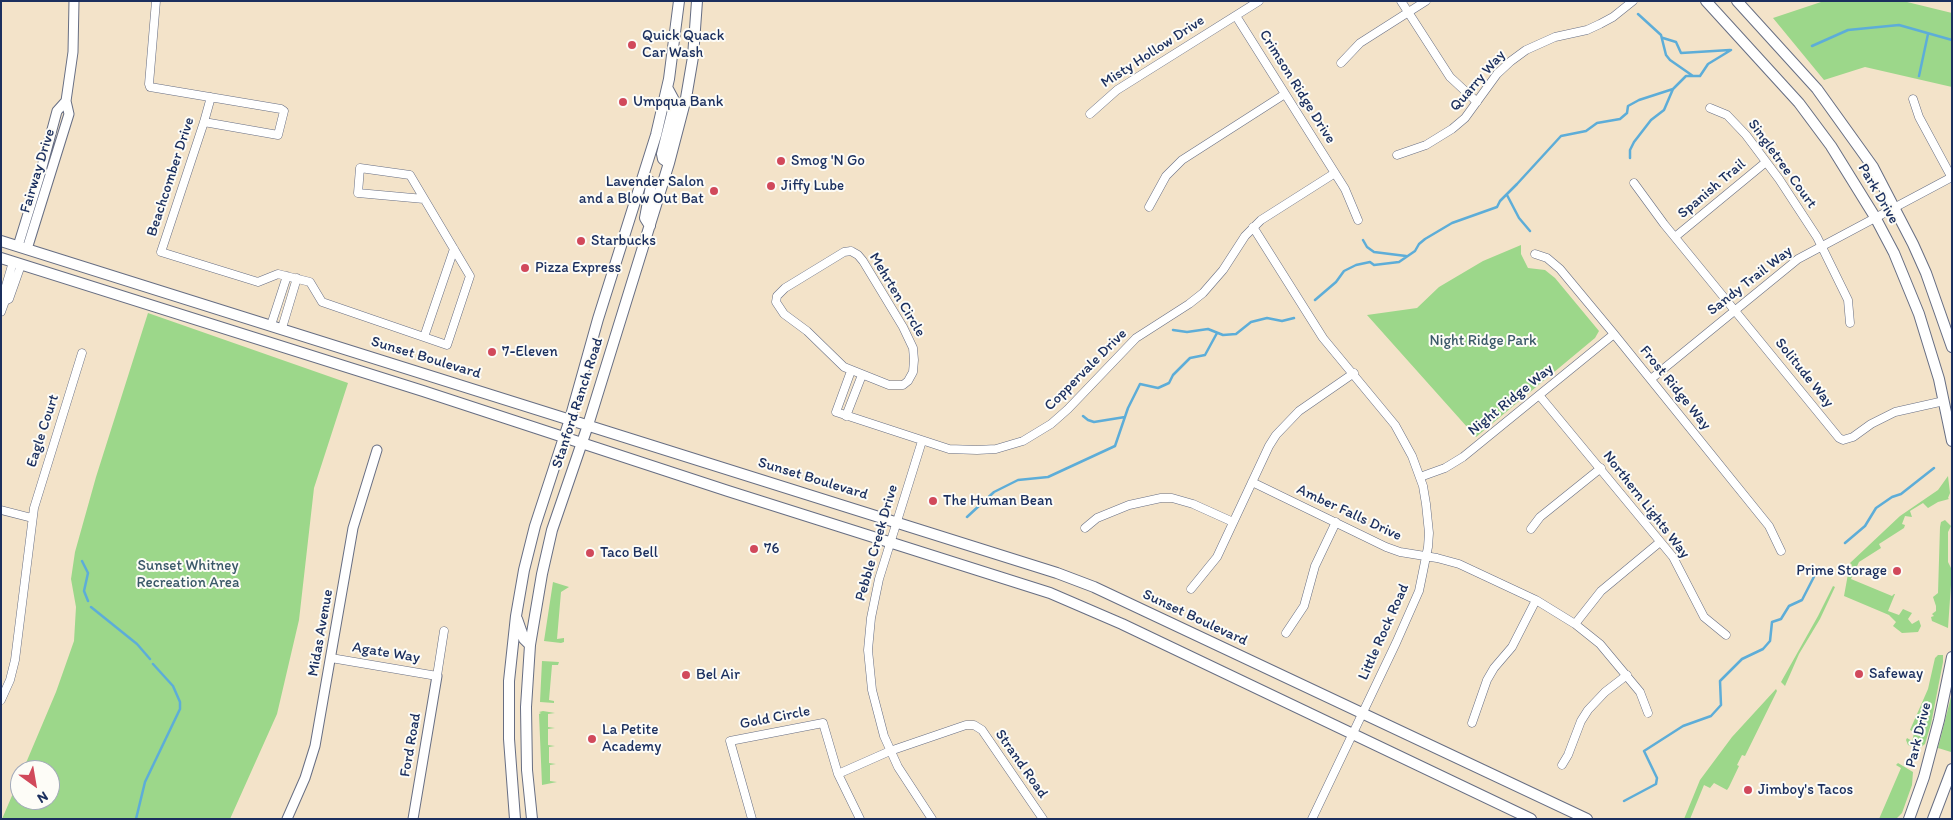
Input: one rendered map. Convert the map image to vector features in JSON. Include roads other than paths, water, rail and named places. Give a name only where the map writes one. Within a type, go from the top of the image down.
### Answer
[{"type":"main road","name":"Stanford Ranch Road","points":[[515,819],[509,739],[510,681],[516,616],[531,540],[570,419],[598,319],[656,135],[668,89],[679,1]]},
{"type":"main road","name":"Stanford Ranch Road","points":[[532,819],[526,738],[529,650],[546,552],[588,425],[669,163],[686,98],[693,57],[698,1]]},
{"type":"main road","name":"Park Drive","points":[[1706,1],[1799,103],[1831,146],[1875,217],[1894,252],[1910,290],[1932,356],[1952,441]]},
{"type":"main road","name":"Park Drive","points":[[1737,1],[1817,88],[1873,167],[1895,207],[1926,273],[1952,347]]},
{"type":"main road","points":[[668,89],[675,102],[662,154],[663,159],[669,163]]},
{"type":"main road","points":[[643,178],[651,182],[645,218],[650,226]]},
{"type":"main road","name":"Sunset Boulevard","points":[[1,241],[1028,563],[1094,588],[1588,819]]},
{"type":"main road","points":[[17,263],[22,247]]},
{"type":"main road","points":[[1,258],[564,436],[728,491],[1013,580],[1085,606],[1532,819]]},
{"type":"main road","points":[[510,681],[520,660],[529,650],[516,616]]},
{"type":"main road","name":"Park Drive","points":[[1910,819],[1924,777],[1939,720],[1952,657]]},
{"type":"main road","points":[[1933,819],[1952,769]]},
{"type":"street","name":"Fairway Drive","points":[[22,247],[69,114],[66,101],[73,52],[74,1]]},
{"type":"street","points":[[156,1],[150,87],[282,109],[284,111],[278,135],[204,122]]},
{"type":"street","name":"Misty Hollow Drive","points":[[1090,114],[1117,90],[1259,1]]},
{"type":"street","points":[[1401,1],[1450,77],[1477,102]]},
{"type":"street","points":[[1341,63],[1360,43],[1426,1]]},
{"type":"street","name":"Quarry Way","points":[[1397,155],[1412,151],[1439,138],[1465,118],[1497,74],[1526,50],[1547,40],[1587,30],[1613,17],[1633,1]]},
{"type":"street","name":"Crimson Ridge Drive","points":[[1236,16],[1350,198],[1358,220]]},
{"type":"street","points":[[1149,207],[1166,176],[1182,160],[1285,94]]},
{"type":"street","name":"Beachcomber Drive","points":[[211,98],[161,252],[258,282],[272,275],[297,278],[310,282],[322,302],[448,345],[470,276],[410,175],[360,168],[358,193],[424,200]]},
{"type":"street","points":[[1913,99],[1919,117],[1952,177]]},
{"type":"street","name":"Fairway Drive","points":[[22,247],[56,111],[66,101]]},
{"type":"street","name":"Singletree Court","points":[[1710,108],[1726,116],[1736,124],[1789,193],[1823,246],[1848,300],[1850,322]]},
{"type":"street","name":"Spanish Trail","points":[[1675,237],[1766,162]]},
{"type":"street","name":"Coppervale Drive","points":[[843,394],[836,412],[949,449],[977,450],[1010,445],[1037,434],[1068,409],[1129,344],[1203,293],[1223,270],[1245,236],[1254,227],[1275,210],[1334,173]]},
{"type":"street","name":"Sandy Trail Way","points":[[1651,380],[1790,265],[1875,217],[1952,177]]},
{"type":"street","name":"Solitude Way","points":[[1634,183],[1675,237],[1838,438],[1843,440],[1853,437],[1871,424],[1895,412],[1944,401]]},
{"type":"street","name":"Little Rock Road","points":[[1254,227],[1323,338],[1354,373],[1395,425],[1412,456],[1420,477],[1426,504],[1429,533],[1422,583],[1416,600],[1312,819]]},
{"type":"street","points":[[424,337],[454,249]]},
{"type":"street","name":"Mehrten Circle","points":[[844,252],[851,252],[863,261],[906,334],[914,354],[911,377],[902,385],[893,386],[862,375],[851,371],[836,361],[814,338],[784,314],[776,302],[777,296],[785,288],[844,252]]},
{"type":"street","name":"Frost Ridge Way","points":[[1536,254],[1547,258],[1560,269],[1614,334],[1769,526],[1781,551]]},
{"type":"street","points":[[1,312],[5,301],[9,299],[17,263]]},
{"type":"street","points":[[276,327],[286,276]]},
{"type":"street","points":[[276,327],[297,278]]},
{"type":"street","name":"Night Ridge Way","points":[[1420,477],[1444,468],[1463,457],[1614,334]]},
{"type":"street","name":"Eagle Court","points":[[1,700],[10,680],[15,660],[32,518],[36,499],[82,354]]},
{"type":"street","points":[[851,371],[843,394],[853,398]]},
{"type":"street","points":[[1191,589],[1217,557],[1269,446],[1284,425],[1299,411],[1354,373]]},
{"type":"street","points":[[846,416],[862,375]]},
{"type":"street","name":"Northern Lights Way","points":[[1539,396],[1677,564],[1684,582],[1704,617],[1726,635]]},
{"type":"street","name":"Pebble Creek Drive","points":[[922,441],[873,601],[868,650],[872,690],[879,722],[890,751],[905,779],[932,819]]},
{"type":"street","name":"Midas Avenue","points":[[287,819],[305,778],[315,746],[353,528],[377,450]]},
{"type":"street","points":[[1531,529],[1540,517],[1600,468]]},
{"type":"street","name":"Amber Falls Drive","points":[[1252,482],[1386,547],[1400,552],[1459,564],[1536,600],[1575,624],[1600,644],[1640,692],[1648,713]]},
{"type":"street","points":[[1085,528],[1097,518],[1129,505],[1161,498],[1172,498],[1193,504],[1233,522]]},
{"type":"street","points":[[1,510],[32,518]]},
{"type":"street","points":[[1286,634],[1304,606],[1316,566],[1336,522]]},
{"type":"street","points":[[1575,624],[1602,591],[1660,542]]},
{"type":"street","points":[[1472,723],[1487,680],[1494,668],[1512,647],[1536,600]]},
{"type":"street","points":[[437,676],[444,631]]},
{"type":"street","name":"Agate Way","points":[[331,658],[437,676]]},
{"type":"street","points":[[1562,765],[1568,755],[1581,721],[1588,710],[1605,692],[1627,675]]},
{"type":"street","name":"Ford Road","points":[[413,819],[437,676]]},
{"type":"street","name":"Gold Circle","points":[[752,819],[730,741],[823,723],[838,774],[860,819]]},
{"type":"street","name":"Strand Road","points":[[890,751],[966,725],[974,725],[982,730],[1043,819]]},
{"type":"street","points":[[838,774],[890,751]]},
{"type":"waterway","points":[[1638,14],[1661,35],[1666,55],[1670,60],[1693,76]]},
{"type":"waterway","points":[[1812,46],[1848,30],[1899,25],[1952,40]]},
{"type":"waterway","points":[[1919,76],[1928,34]]},
{"type":"waterway","points":[[1663,38],[1676,42],[1681,53],[1730,50]]},
{"type":"waterway","points":[[1315,300],[1336,282],[1344,271],[1356,265],[1370,262],[1374,265],[1399,262],[1415,251],[1425,239],[1452,223],[1497,207],[1500,201],[1561,136],[1586,131],[1597,123],[1620,119],[1627,113],[1628,106],[1639,100],[1673,89],[1686,76],[1700,76],[1708,64],[1731,50]]},
{"type":"waterway","points":[[1630,158],[1630,150],[1634,142],[1651,120],[1664,110],[1673,89]]},
{"type":"waterway","points":[[1507,195],[1519,218],[1530,231]]},
{"type":"waterway","points":[[1363,240],[1367,247],[1374,252],[1406,256]]},
{"type":"waterway","points":[[1173,330],[1187,332],[1208,329],[1223,335],[1236,334],[1251,322],[1267,318],[1282,321],[1294,318]]},
{"type":"waterway","points":[[967,517],[994,492],[1018,480],[1048,477],[1115,446],[1128,408],[1140,384],[1158,388],[1169,383],[1173,375],[1190,358],[1205,355],[1217,333]]},
{"type":"waterway","points":[[1083,416],[1094,422],[1125,417]]},
{"type":"waterway","points":[[1845,543],[1865,526],[1876,508],[1892,497],[1901,494],[1934,468]]},
{"type":"waterway","points":[[82,561],[88,573],[84,591],[88,601]]},
{"type":"waterway","points":[[1624,801],[1656,784],[1657,778],[1644,751],[1683,726],[1711,716],[1721,705],[1720,681],[1742,659],[1763,649],[1770,641],[1772,622],[1781,619],[1789,606],[1802,600],[1819,567]]},
{"type":"waterway","points":[[91,607],[137,644],[150,659]]},
{"type":"waterway","points":[[136,819],[145,782],[180,709],[180,702],[173,686],[153,664]]},
{"type":"place","name":"Quick Quack Car Wash","points":[[632,45]]},
{"type":"place","name":"Umpqua Bank","points":[[623,102]]},
{"type":"place","name":"Smog 'N Go","points":[[781,161]]},
{"type":"place","name":"Jiffy Lube","points":[[771,186]]},
{"type":"place","name":"Lavender Salon and a Blow Out Bat","points":[[714,191]]},
{"type":"place","name":"Starbucks","points":[[581,241]]},
{"type":"place","name":"Pizza Express","points":[[525,268]]},
{"type":"place","name":"7-Eleven","points":[[492,352]]},
{"type":"place","name":"The Human Bean","points":[[933,501]]},
{"type":"place","name":"76","points":[[754,549]]},
{"type":"place","name":"Taco Bell","points":[[590,553]]},
{"type":"place","name":"Prime Storage","points":[[1897,571]]},
{"type":"place","name":"Safeway","points":[[1859,674]]},
{"type":"place","name":"Bel Air","points":[[686,675]]},
{"type":"place","name":"La Petite Academy","points":[[592,739]]},
{"type":"place","name":"Jimboy's Tacos","points":[[1748,790]]},
{"type":"park label","name":"Night Ridge Park","points":[[1483,341]]},
{"type":"park label","name":"Sunset Whitney Recreation Area","points":[[188,574]]}]
